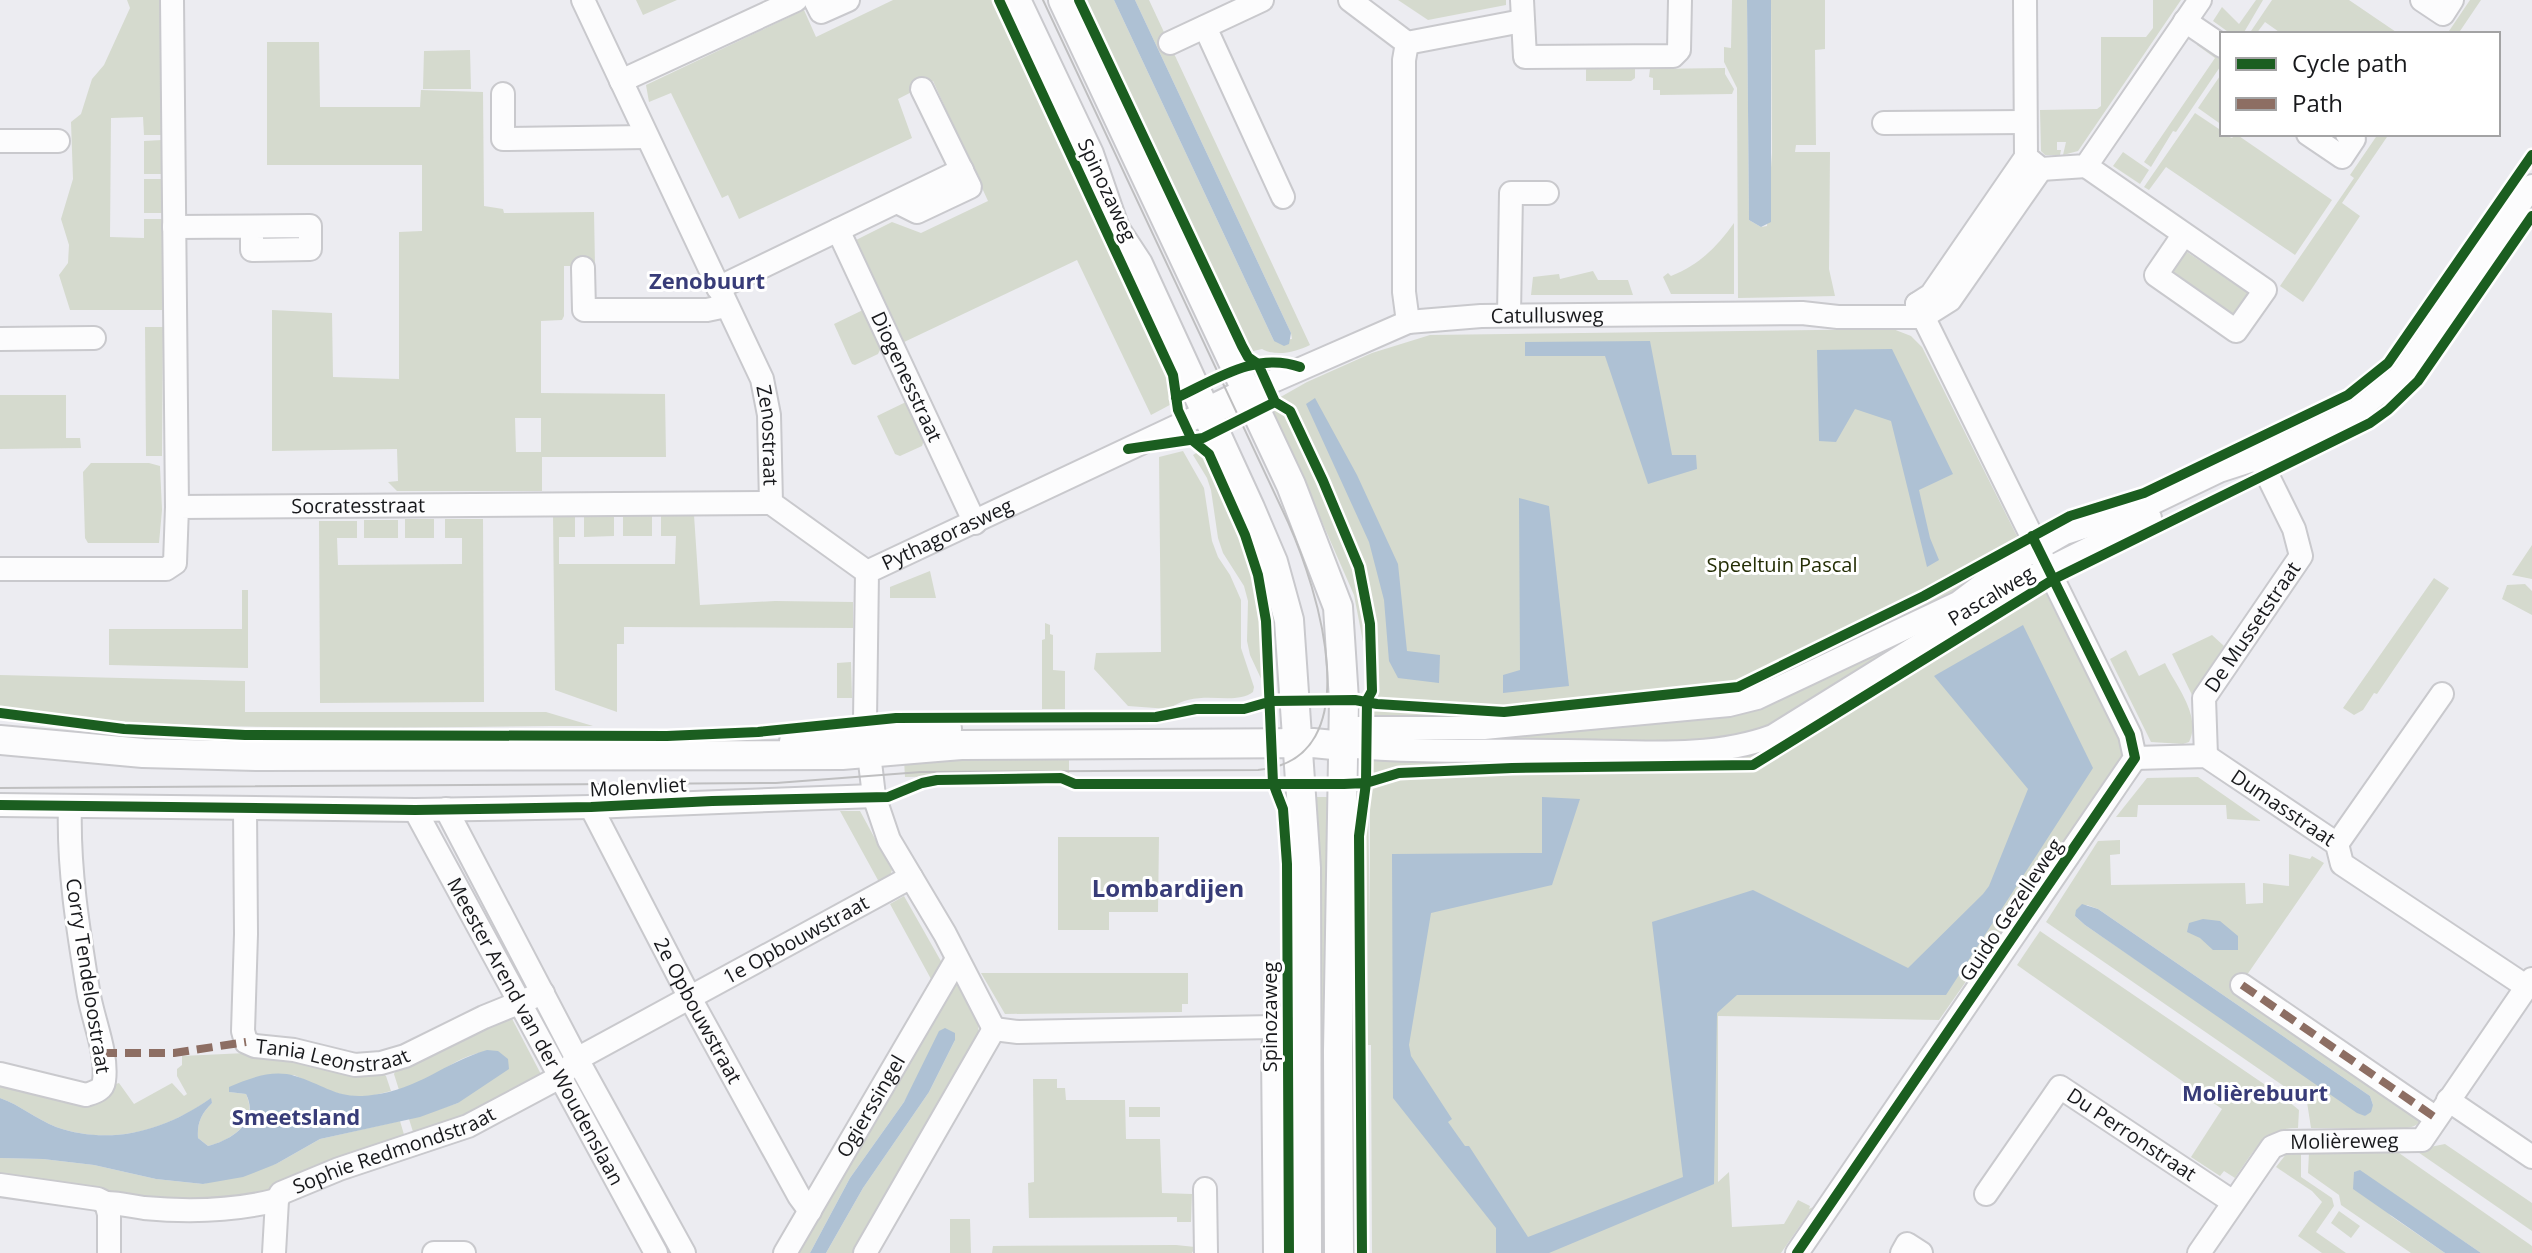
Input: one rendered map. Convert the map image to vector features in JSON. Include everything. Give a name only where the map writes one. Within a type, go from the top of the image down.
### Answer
[{"type":"main road","name":"Spinozaweg","points":[[1016,0],[1089,154],[1115,229],[1138,264],[1273,562],[1289,620],[1306,868],[1307,1253]]},
{"type":"main road","name":"Spinozaweg","points":[[1063,0],[1291,485],[1338,607],[1344,737],[1338,1051],[1339,1253]]},
{"type":"main road","name":"Catullusweg","points":[[1205,413],[1248,392]]},
{"type":"main road","name":"Molenvliet","points":[[0,740],[52,747],[206,755],[730,753],[774,756],[867,742],[961,745],[1298,734],[1344,737]]},
{"type":"street","points":[[0,569],[166,569],[175,563],[172,0]]},
{"type":"street","name":"Zenostraat","points":[[583,0],[762,379],[769,415],[771,503],[867,572]]},
{"type":"street","points":[[621,81],[796,0]]},
{"type":"street","points":[[815,0],[821,12],[848,0]]},
{"type":"street","points":[[1170,43],[1262,0]]},
{"type":"street","points":[[1350,0],[1407,43]]},
{"type":"street","points":[[1407,43],[1522,10],[1525,57],[1673,56],[1679,50],[1680,0]]},
{"type":"street","points":[[2025,0],[2025,122],[2033,163],[1920,310],[2130,735],[2135,758],[2206,756]]},
{"type":"street","points":[[2086,166],[2200,0]]},
{"type":"street","points":[[2422,0],[2443,14],[2452,0]]},
{"type":"street","points":[[2185,21],[2220,45]]},
{"type":"street","points":[[1205,27],[1283,197]]},
{"type":"street","points":[[1407,43],[1404,60],[1404,292],[1408,322]]},
{"type":"street","points":[[583,268],[584,310],[707,310],[722,297],[838,230],[962,170],[922,89]]},
{"type":"street","points":[[503,94],[503,139],[647,137]]},
{"type":"street","points":[[1884,123],[2025,122]]},
{"type":"street","points":[[2311,136],[2342,157],[2354,139],[2350,136]]},
{"type":"street","points":[[0,141],[58,141]]},
{"type":"street","points":[[2033,163],[2086,166],[2265,290],[2236,331],[2156,275],[2184,234]]},
{"type":"street","name":"Pascalweg","points":[[1344,737],[1484,728],[1729,705],[1757,698],[1958,603],[2035,542],[2140,509],[2236,464],[2259,458],[2357,411],[2402,375],[2532,186]]},
{"type":"street","points":[[1509,315],[1511,193],[1547,193]]},
{"type":"street","points":[[174,227],[252,227]]},
{"type":"street","name":"Diogenesstraat","points":[[838,230],[975,523]]},
{"type":"street","name":"Catullusweg","points":[[1248,392],[1408,322],[1509,315],[1802,313],[1831,304],[1920,310]]},
{"type":"street","points":[[0,339],[94,338]]},
{"type":"street","name":"Pythagorasweg","points":[[994,1029],[889,840],[874,796],[867,742],[867,572],[1205,413]]},
{"type":"street","name":"Pascalweg","points":[[1344,737],[1624,751],[1723,750],[1749,745],[1773,736],[1991,601],[2241,472],[2259,458]]},
{"type":"street","name":"De Mussetstraat","points":[[2206,756],[2204,698],[2301,556],[2294,529],[2259,458]]},
{"type":"street","name":"Socratesstraat","points":[[177,507],[771,503]]},
{"type":"street","points":[[2337,844],[2442,694]]},
{"type":"street","name":"Dumasstraat","points":[[2206,756],[2337,844],[2342,864],[2529,983]]},
{"type":"street","name":"Guido Gezelleweg","points":[[1797,1253],[2135,758]]},
{"type":"street","name":"Molenvliet","points":[[0,805],[415,810],[874,796]]},
{"type":"street","name":"Corry Tendeloostraat","points":[[0,1074],[86,1095],[100,1090],[104,1083],[69,851],[70,806]]},
{"type":"street","name":"2e Opbouwstraat","points":[[591,807],[690,998],[810,1211]]},
{"type":"street","name":"Tania Leonstraat","points":[[245,809],[243,1031],[246,1042],[355,1065],[381,1063],[405,1056],[543,993]]},
{"type":"street","name":"Meester Arend van der Woudenslaan","points":[[446,809],[577,1059],[684,1253]]},
{"type":"street","name":"Meester Arend van der Woudenslaan","points":[[415,810],[656,1253]]},
{"type":"street","name":"1e Opbouwstraat","points":[[560,1077],[577,1059],[911,877]]},
{"type":"street","name":"Ogierssingel","points":[[785,1253],[957,959]]},
{"type":"street","name":"Molièreweg","points":[[2199,1253],[2272,1147],[2284,1142],[2422,1140],[2529,983]]},
{"type":"street","points":[[2242,985],[2442,1109],[2532,1157]]},
{"type":"street","name":"Spinozaweg","points":[[1275,1253],[1275,1027],[1306,992]]},
{"type":"street","points":[[865,1253],[994,1029],[1018,1032],[1275,1027]]},
{"type":"street","name":"Sophie Redmondstraat","points":[[274,1253],[277,1200],[281,1193],[339,1169],[468,1126],[560,1077]]},
{"type":"street","name":"Du Perronstraat","points":[[1986,1194],[2060,1087],[2233,1202]]},
{"type":"street","points":[[0,1185],[143,1208],[222,1210],[277,1200]]},
{"type":"street","points":[[1205,1189],[1206,1253]]},
{"type":"street","points":[[106,1203],[109,1253]]},
{"type":"street","points":[[1902,1253],[1907,1244],[1921,1253]]},
{"type":"street","points":[[434,1253],[464,1253]]},
{"type":"green space","points":[[127,0],[162,0],[162,135],[144,135],[143,117],[111,118],[110,237],[144,238],[144,219],[162,219],[162,310],[70,310],[59,275],[68,263],[69,245],[61,219],[73,179],[71,122],[81,114],[92,79],[104,65],[130,8]]},
{"type":"green space","points":[[636,0],[677,0],[643,15]]},
{"type":"green space","points":[[893,0],[996,0],[1181,399],[1151,415],[1077,260],[902,343],[854,241],[892,222],[921,233],[988,201],[933,81],[898,99],[912,138],[739,219],[728,195],[722,198],[671,93],[649,102],[646,85],[804,10],[816,37]]},
{"type":"green space","points":[[1071,0],[1114,0],[1274,341],[1292,339],[1135,0],[1149,0],[1310,345],[1286,353],[1262,349],[1237,355]]},
{"type":"green space","points":[[1398,0],[1506,0],[1506,5],[1428,20]]},
{"type":"green space","points":[[1732,0],[1747,0],[1749,220],[1761,227],[1767,226],[1772,153],[1771,0],[1825,0],[1825,49],[1815,50],[1816,145],[1796,145],[1795,152],[1830,152],[1829,269],[1835,296],[1738,298],[1737,88],[1724,62],[1724,47],[1731,48]]},
{"type":"green space","points":[[2153,0],[2181,0],[2078,151],[2063,155],[2066,142],[2057,142],[2060,155],[2045,155],[2041,151],[2040,110],[2097,109],[2101,106],[2101,37],[2146,37],[2153,28]]},
{"type":"green space","points":[[2256,0],[2263,0],[2244,32],[2228,32],[2213,21],[2222,7],[2239,24]]},
{"type":"green space","points":[[2272,0],[2349,0],[2396,32],[2279,32],[2265,22],[2258,32],[2250,32]]},
{"type":"green space","points":[[2470,0],[2481,0],[2459,32],[2448,32]]},
{"type":"green space","points":[[2202,38],[2220,51],[2220,67],[2151,167],[2144,162],[2215,58],[2197,45]]},
{"type":"green space","points":[[267,42],[319,42],[320,107],[420,107],[421,90],[483,92],[484,206],[503,209],[504,213],[594,212],[595,266],[564,266],[564,316],[562,320],[541,321],[541,393],[665,394],[666,457],[542,457],[542,491],[397,491],[388,482],[398,481],[397,449],[272,451],[272,310],[332,313],[333,377],[399,379],[399,232],[422,231],[422,165],[267,165]],"holes":[[[515,418],[541,418],[541,452],[516,452]]]},
{"type":"green space","points":[[470,50],[471,89],[423,89],[424,51]]},
{"type":"green space","points":[[1725,68],[1734,89],[1732,94],[1660,95],[1660,90],[1653,90],[1653,78],[1649,77],[1650,69]]},
{"type":"green space","points":[[1586,69],[1635,69],[1635,78],[1631,81],[1586,81]]},
{"type":"green space","points":[[2220,76],[2220,124],[2198,108]]},
{"type":"green space","points":[[2195,113],[2220,130],[2220,136],[2239,136],[2332,200],[2295,255],[2166,167],[2149,190],[2144,187]]},
{"type":"green space","points":[[2377,136],[2388,136],[2342,203],[2360,216],[2303,302],[2280,286],[2354,178],[2350,175]]},
{"type":"green space","points":[[162,140],[162,174],[144,174],[144,141]]},
{"type":"green space","points":[[2123,152],[2149,170],[2140,184],[2113,166]]},
{"type":"green space","points":[[144,179],[162,179],[162,213],[144,213]]},
{"type":"green space","points":[[1734,223],[1734,294],[1671,294],[1663,277],[1668,273],[1671,276],[1681,272],[1699,261]]},
{"type":"green space","points":[[2181,248],[2248,293],[2249,299],[2235,318],[2171,280],[2168,265]]},
{"type":"green space","points":[[1593,271],[1598,280],[1628,280],[1633,295],[1531,295],[1533,277],[1559,274],[1560,279]]},
{"type":"green space","points":[[865,309],[882,346],[878,354],[855,365],[834,324]]},
{"type":"green space","points":[[145,327],[163,327],[162,456],[146,456]]},
{"type":"green space","name":"Speeltuin Pascal","points":[[1893,329],[1911,336],[1922,347],[2126,753],[1939,1020],[1718,1016],[1718,1182],[1729,1172],[1732,1227],[1784,1224],[1798,1200],[1810,1206],[1809,1209],[1813,1207],[1781,1253],[1372,1253],[1371,1045],[1364,1045],[1362,836],[1368,800],[1370,925],[1370,678],[1354,595],[1270,403],[1307,382],[1372,353],[1430,335]]},
{"type":"green space","points":[[0,395],[66,395],[66,438],[80,438],[81,448],[0,449]]},
{"type":"green space","points":[[908,401],[925,438],[922,446],[900,456],[895,454],[877,416]]},
{"type":"green space","points":[[1201,450],[1236,524],[1251,568],[1263,634],[1264,685],[1247,641],[1248,601],[1244,586],[1223,553],[1211,490],[1193,455]]},
{"type":"green space","points":[[1183,451],[1204,488],[1212,541],[1241,600],[1241,648],[1253,692],[1236,698],[1192,699],[1169,709],[1128,706],[1094,669],[1096,653],[1161,652],[1159,457]]},
{"type":"green space","points":[[91,463],[149,463],[160,466],[162,510],[159,543],[88,543],[85,538],[83,472]]},
{"type":"green space","points":[[623,515],[652,515],[652,536],[623,536]]},
{"type":"green space","points":[[694,515],[700,605],[775,601],[853,602],[853,628],[624,627],[624,644],[617,644],[617,712],[555,690],[553,516],[575,516],[575,537],[559,537],[559,564],[675,564],[676,536],[661,536],[661,516]]},
{"type":"green space","points":[[584,516],[614,516],[614,536],[584,537]]},
{"type":"green space","points":[[405,519],[434,519],[434,538],[405,538]]},
{"type":"green space","points":[[445,519],[483,519],[484,702],[320,703],[319,521],[357,521],[357,538],[337,538],[338,565],[462,564],[462,538],[445,538]]},
{"type":"green space","points":[[364,520],[398,520],[398,538],[364,538]]},
{"type":"green space","points":[[2532,545],[2532,579],[2512,575]]},
{"type":"green space","points":[[930,571],[936,598],[890,598],[890,587]]},
{"type":"green space","points":[[2434,578],[2449,588],[2377,694],[2374,693],[2363,710],[2354,715],[2343,708]]},
{"type":"green space","points":[[2525,584],[2532,591],[2532,615],[2502,599],[2507,585]]},
{"type":"green space","points":[[242,590],[248,590],[248,668],[109,665],[109,629],[242,629]]},
{"type":"green space","points":[[1045,623],[1050,625],[1050,634],[1053,635],[1053,670],[1065,671],[1065,709],[1042,709],[1042,640],[1045,639]]},
{"type":"green space","points":[[2212,635],[2224,646],[2192,695],[2172,654]]},
{"type":"green space","points":[[2126,650],[2139,676],[2165,663],[2190,712],[2192,732],[2189,742],[2151,742],[2110,659]]},
{"type":"green space","points":[[851,662],[852,698],[837,698],[837,663]]},
{"type":"green space","points":[[0,675],[245,681],[245,712],[546,712],[593,726],[222,726],[74,718],[0,710]]},
{"type":"green space","points":[[1069,759],[1069,775],[905,777],[904,760]]},
{"type":"green space","points":[[2198,777],[2261,821],[2227,819],[2226,805],[2138,805],[2137,817],[2116,817],[2147,778]]},
{"type":"green space","points":[[1308,797],[1329,797],[1330,1046],[1315,1046]]},
{"type":"green space","points":[[1350,797],[1360,797],[1355,837],[1357,1046],[1346,1046]]},
{"type":"green space","points":[[840,811],[860,811],[892,870],[890,876],[879,882]]},
{"type":"green space","points":[[1058,837],[1159,837],[1158,912],[1109,912],[1109,930],[1058,930]]},
{"type":"green space","points":[[2120,840],[2120,854],[2110,855],[2111,885],[2245,883],[2246,904],[2263,903],[2263,883],[2289,886],[2289,854],[2310,859],[2312,856],[2324,863],[2238,988],[2423,1116],[2419,1123],[2400,1129],[2311,1128],[2307,1102],[2046,922],[2098,841]],"holes":[[[2087,905],[2098,909],[2370,1096],[2373,1105],[2365,1116],[2075,916]]]},
{"type":"green space","points":[[904,896],[942,963],[931,979],[890,904]]},
{"type":"green space","points":[[2040,931],[2283,1097],[2299,1110],[2298,1128],[2276,1132],[2260,1143],[2235,1178],[2224,1171],[2220,1176],[2191,1157],[2222,1109],[2017,965]]},
{"type":"green space","points":[[981,973],[1188,973],[1188,1004],[1182,1004],[1182,1012],[1005,1014]]},
{"type":"green space","points":[[957,979],[979,1018],[978,1035],[854,1253],[826,1253],[863,1188],[929,1092],[955,1040],[921,1072],[904,1102],[850,1178],[810,1253],[791,1253]]},
{"type":"green space","points":[[508,1011],[544,1080],[482,1114],[414,1135],[409,1119],[458,1103],[498,1051],[471,1055],[399,1090],[394,1074],[398,1065]]},
{"type":"green space","points":[[269,1052],[378,1069],[386,1076],[391,1091],[371,1096],[347,1096],[294,1075],[229,1092],[246,1094],[249,1113],[246,1121],[234,1134],[208,1146],[198,1138],[198,1133],[200,1119],[212,1103],[210,1099],[156,1127],[117,1135],[97,1135],[56,1127],[0,1098],[0,1081],[106,1087],[119,1083],[134,1104],[172,1083],[184,1096],[187,1094],[177,1076],[182,1056]]},
{"type":"green space","points":[[1290,1057],[1299,1057],[1300,1253],[1292,1253]]},
{"type":"green space","points":[[1315,1057],[1330,1057],[1331,1253],[1316,1253]]},
{"type":"green space","points":[[1346,1057],[1357,1057],[1358,1188],[1347,1188]]},
{"type":"green space","points":[[1033,1079],[1057,1079],[1057,1088],[1065,1088],[1066,1100],[1125,1100],[1126,1139],[1160,1139],[1162,1193],[1192,1194],[1191,1222],[1177,1222],[1177,1217],[1029,1218],[1028,1183],[1034,1182]]},
{"type":"green space","points":[[1129,1107],[1160,1107],[1160,1117],[1129,1117]]},
{"type":"green space","points":[[400,1121],[405,1138],[247,1199],[140,1202],[0,1179],[0,1158],[43,1159],[203,1184],[276,1164],[320,1139]]},
{"type":"green space","points":[[2445,1144],[2532,1203],[2532,1231],[2415,1150]]},
{"type":"green space","points":[[2301,1152],[2301,1177],[2332,1198],[2334,1206],[2316,1232],[2346,1253],[2322,1253],[2298,1236],[2322,1202],[2312,1191],[2276,1167],[2287,1153]]},
{"type":"green space","points":[[2309,1152],[2399,1153],[2532,1246],[2532,1253],[2481,1253],[2360,1171],[2354,1172],[2391,1216],[2445,1253],[2411,1253],[2341,1205],[2339,1195],[2308,1173]]},
{"type":"green space","points":[[2339,1211],[2360,1226],[2351,1238],[2331,1223]]},
{"type":"green space","points":[[950,1219],[970,1219],[971,1253],[950,1253]]},
{"type":"green space","points":[[993,1246],[1195,1247],[1192,1253],[992,1253]]},
{"type":"water","points":[[1114,0],[1135,0],[1291,333],[1289,344],[1284,346],[1274,341]]},
{"type":"water","points":[[1747,0],[1771,0],[1771,222],[1761,227],[1749,220]]},
{"type":"water","points":[[1650,341],[1672,455],[1696,455],[1697,469],[1648,484],[1605,356],[1525,356],[1525,342]]},
{"type":"water","points":[[1892,349],[1953,474],[1919,490],[1930,538],[1939,560],[1927,567],[1891,421],[1855,409],[1836,442],[1819,441],[1817,350]]},
{"type":"water","points":[[1315,398],[1357,475],[1398,564],[1407,651],[1440,655],[1439,683],[1398,678],[1389,661],[1384,600],[1369,542],[1306,404]]},
{"type":"water","points":[[1519,498],[1549,506],[1569,686],[1503,693],[1503,675],[1520,670]]},
{"type":"water","points":[[2023,625],[2093,768],[1946,995],[1737,995],[1717,1013],[1714,1184],[1549,1253],[1496,1253],[1496,1228],[1393,1098],[1392,854],[1542,853],[1542,797],[1580,799],[1552,885],[1431,913],[1409,1045],[1411,1056],[1452,1119],[1448,1122],[1465,1146],[1469,1146],[1528,1237],[1683,1177],[1652,922],[1753,890],[1908,968],[1983,894],[2028,789],[1934,676]]},
{"type":"water","points":[[2082,904],[2098,909],[2370,1096],[2373,1105],[2371,1112],[2365,1116],[2357,1113],[2085,925],[2075,916]]},
{"type":"water","points":[[2203,919],[2220,921],[2238,936],[2238,950],[2213,950],[2200,938],[2187,932],[2189,923]]},
{"type":"water","points":[[945,1028],[955,1033],[955,1040],[929,1092],[863,1188],[826,1253],[810,1253],[850,1178],[904,1102],[939,1031]]},
{"type":"water","points":[[487,1050],[498,1051],[508,1059],[509,1069],[458,1103],[420,1117],[320,1139],[276,1164],[243,1177],[203,1184],[156,1179],[94,1165],[0,1158],[0,1098],[56,1127],[77,1133],[117,1135],[156,1127],[211,1098],[212,1103],[200,1119],[198,1133],[198,1138],[208,1146],[234,1134],[246,1121],[249,1104],[246,1094],[229,1092],[229,1087],[245,1080],[270,1074],[287,1074],[341,1094],[372,1095],[418,1082]]},
{"type":"water","points":[[2360,1170],[2481,1253],[2445,1253],[2353,1189],[2354,1172]]},
{"type":"tram line","points":[[0,788],[776,783],[921,772],[1258,770],[1293,759],[1315,736],[1326,704],[1327,667],[1322,626],[1312,587],[1288,522],[1043,0]]},
{"type":"marked path","points":[[2242,985],[2436,1118]]},
{"type":"marked path","points":[[101,1053],[174,1053],[246,1042]]},
{"type":"cycle path","points":[[999,0],[1173,375],[1178,410],[1192,440],[1209,454],[1245,535],[1258,575],[1266,621],[1273,783],[1283,809],[1287,864],[1289,1253]]},
{"type":"cycle path","points":[[1079,0],[1242,346],[1248,357],[1258,364],[1275,402],[1290,411],[1359,567],[1370,624],[1372,691],[1367,700],[1366,783],[1359,836],[1362,1253]]},
{"type":"cycle path","points":[[0,713],[124,729],[245,735],[667,736],[758,732],[896,718],[1156,717],[1196,709],[1244,709],[1272,701],[1355,700],[1504,712],[1738,687],[1924,596],[2070,516],[2144,493],[2348,395],[2388,363],[2532,155]]},
{"type":"cycle path","points":[[0,805],[415,810],[591,807],[888,797],[937,780],[1061,778],[1075,784],[1344,784],[1366,783],[1399,773],[1512,768],[1753,765],[2054,579],[2370,423],[2418,381],[2532,216]]},
{"type":"cycle path","points":[[1176,398],[1252,365],[1284,363],[1300,367]]},
{"type":"cycle path","points":[[1128,449],[1203,438],[1275,402]]},
{"type":"cycle path","points":[[1797,1253],[2135,758],[2130,735],[2032,536]]},
{"type":"district","name":"Zenobuurt","points":[[707,281]]},
{"type":"district","name":"Lombardijen","points":[[1168,889]]},
{"type":"district","name":"Molièrebuurt","points":[[2255,1093]]},
{"type":"district","name":"Smeetsland","points":[[296,1117]]}]
